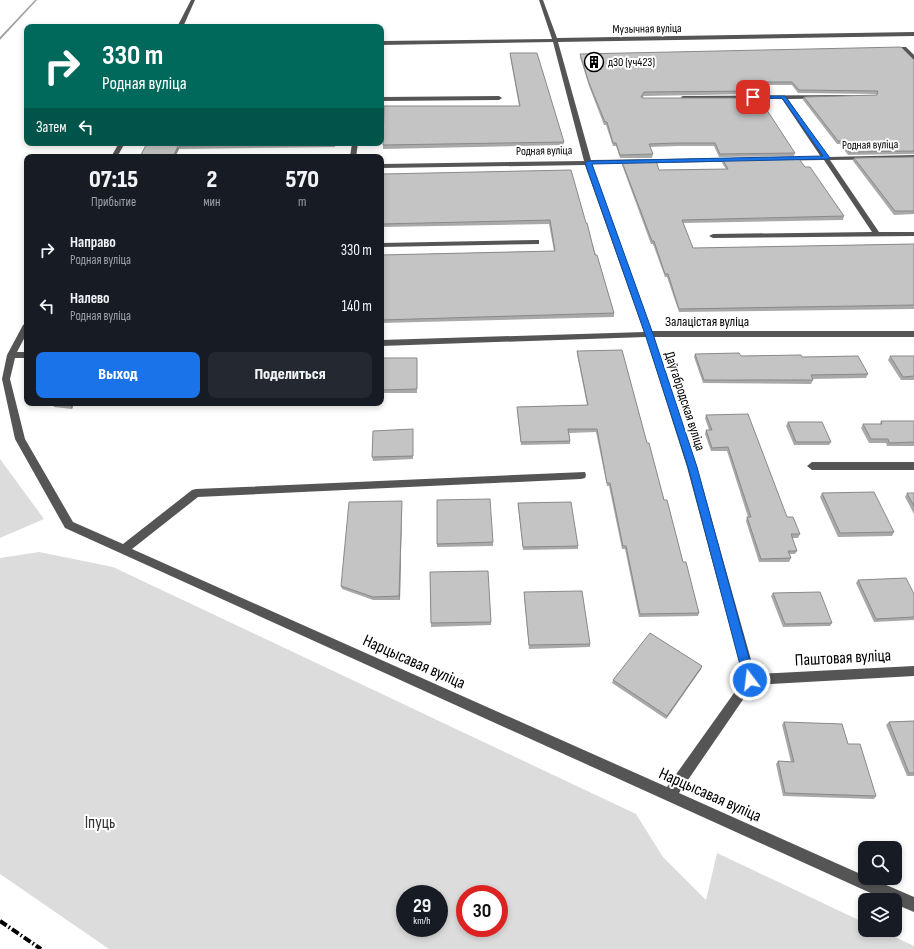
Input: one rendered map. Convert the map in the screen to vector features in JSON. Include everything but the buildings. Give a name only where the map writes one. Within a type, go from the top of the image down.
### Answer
[{"type":"street","points":[[181,24],[193,0]]},
{"type":"street","name":"Даўгабродская вуліца","points":[[541,0],[555,41],[588,163],[649,334],[692,467],[750,680]]},
{"type":"street","name":"Музычная вуліца","points":[[384,43],[914,34]]},
{"type":"street","points":[[904,48],[914,58]]},
{"type":"street","points":[[675,98],[859,96]]},
{"type":"street","name":"Родная вуліца","points":[[784,97],[827,158],[877,234]]},
{"type":"street","points":[[384,99],[499,98]]},
{"type":"street","name":"Родная вуліца","points":[[384,166],[914,157]]},
{"type":"street","points":[[713,236],[914,234]]},
{"type":"street","points":[[384,245],[536,242]]},
{"type":"street","name":"Нарцысавая вуліца","points":[[24,331],[11,355],[6,379],[20,439],[69,525],[914,905]]},
{"type":"street","name":"Залацістая вуліца","points":[[384,343],[649,334],[914,334]]},
{"type":"street","points":[[11,355],[24,355]]},
{"type":"street","points":[[812,466],[914,466]]},
{"type":"street","points":[[123,550],[196,493],[581,475]]},
{"type":"street","name":"Паштовая вуліца","points":[[750,680],[914,671]]},
{"type":"street","points":[[669,795],[750,680]]},
{"type":"green space","points":[[0,459],[44,519],[0,538]]},
{"type":"green space","name":"Іпуць","points":[[39,552],[113,567],[636,814],[663,857],[706,900],[717,853],[858,920],[858,937],[895,937],[914,946],[914,949],[109,949],[0,874],[0,558]]},
{"type":"waterway","points":[[0,39],[36,0]]},
{"type":"railway","points":[[0,921],[41,949]]},
{"type":"place","name":"д30 (уч423)","points":[[594,62]]},
{"type":"route","points":[[750,680],[692,467],[649,334],[588,163],[827,158],[784,97],[753,97]]}]
